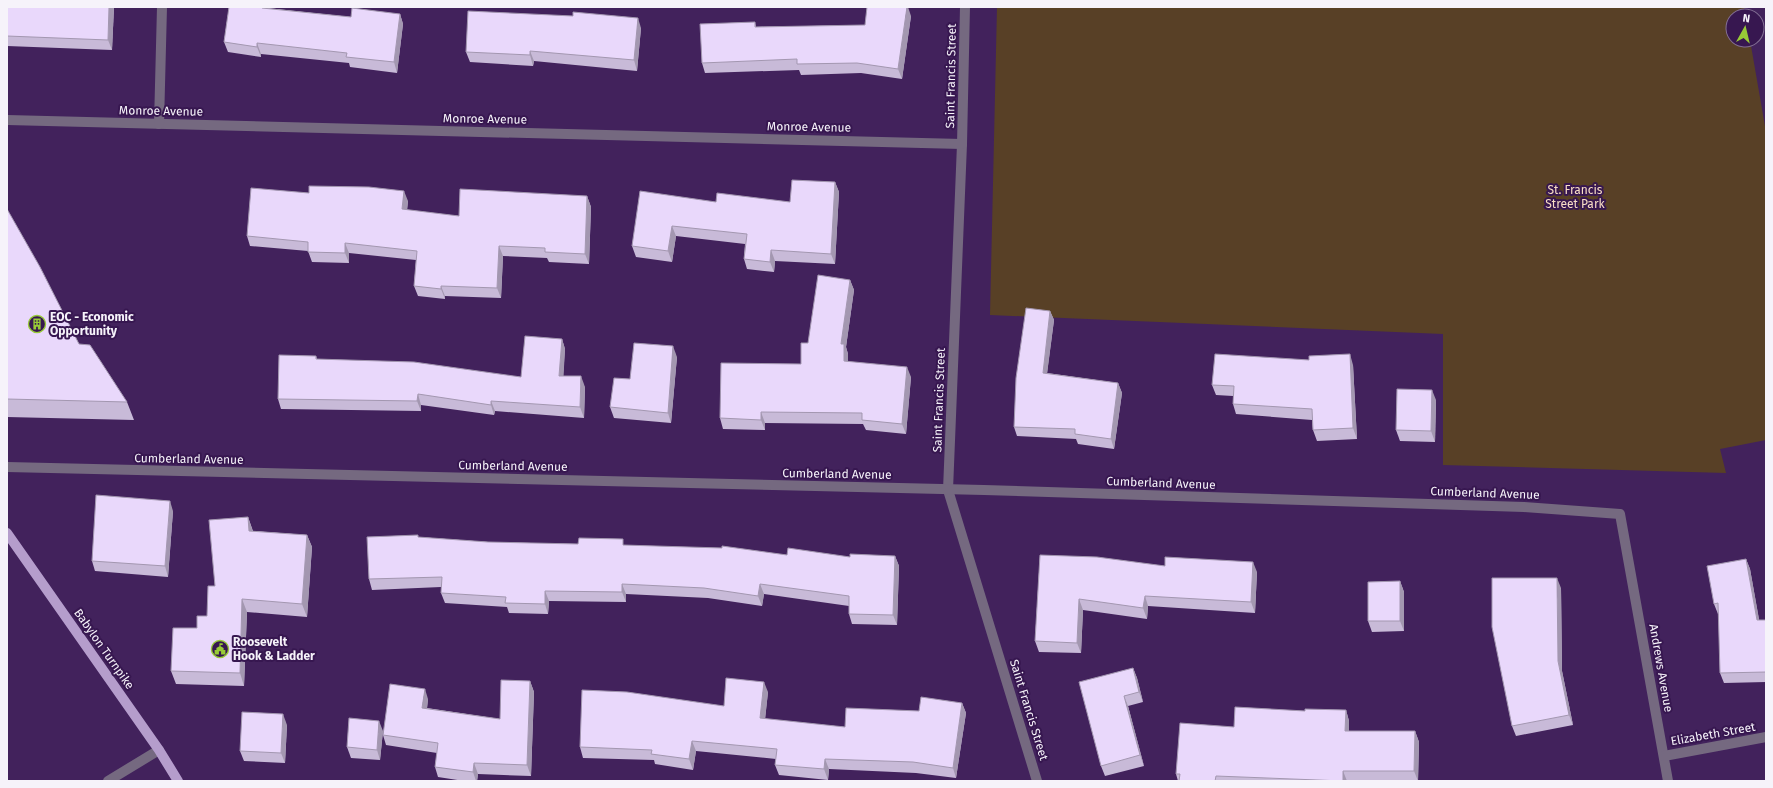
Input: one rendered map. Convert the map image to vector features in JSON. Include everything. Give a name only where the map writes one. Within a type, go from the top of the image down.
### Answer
[{"type":"main road","name":"Babylon Turnpike","points":[[7,533],[159,750],[178,781]]},
{"type":"street","points":[[159,124],[162,7]]},
{"type":"street","name":"Saint Francis Street","points":[[966,7],[948,490],[1037,781]]},
{"type":"street","name":"Monroe Avenue","points":[[7,120],[962,144]]},
{"type":"street","name":"Cumberland Avenue","points":[[7,467],[948,490],[1516,507],[1620,514],[1628,559]]},
{"type":"street","name":"Andrews Avenue","points":[[1628,559],[1668,781]]},
{"type":"street","name":"Elizabeth Street","points":[[1664,756],[1766,738]]},
{"type":"street","points":[[108,781],[159,750]]},
{"type":"green space","name":"St. Francis Street Park","points":[[997,7],[1744,7],[1725,8],[1725,48],[1751,48],[1766,132],[1766,440],[1720,449],[1726,473],[1443,465],[1443,334],[990,315]]},
{"type":"building","points":[[7,7],[109,7],[108,40],[7,36]]},
{"type":"building","points":[[229,7],[262,7],[351,17],[352,8],[400,14],[394,62],[346,57],[347,53],[257,43],[257,47],[224,42]]},
{"type":"building","points":[[867,7],[907,7],[898,69],[857,63],[797,64],[797,59],[702,63],[700,24],[755,22],[755,27],[865,25]]},
{"type":"building","points":[[468,11],[573,16],[573,12],[638,18],[634,60],[530,51],[530,55],[466,52]]},
{"type":"building","points":[[792,180],[835,182],[831,254],[771,250],[770,262],[744,259],[747,234],[672,226],[668,251],[632,246],[640,191],[716,202],[717,193],[790,202]]},
{"type":"building","points":[[309,186],[369,187],[404,191],[402,209],[459,216],[460,189],[587,196],[585,254],[545,252],[545,248],[499,246],[497,288],[441,286],[441,289],[414,286],[417,251],[345,243],[345,253],[308,252],[308,242],[247,236],[251,188],[309,193]]},
{"type":"building","name":"EOC - Economic Opportunity","points":[[7,209],[40,267],[79,344],[90,345],[127,402],[7,399]]},
{"type":"building","points":[[818,275],[850,280],[841,344],[844,344],[844,361],[907,367],[902,424],[862,420],[862,413],[761,412],[761,420],[720,418],[721,363],[801,364],[801,343],[808,343]]},
{"type":"building","points":[[1026,308],[1050,311],[1043,373],[1118,383],[1111,439],[1075,434],[1075,429],[1014,427],[1016,378]]},
{"type":"building","points":[[525,336],[562,339],[559,376],[581,376],[580,407],[491,401],[491,405],[418,394],[417,401],[278,399],[279,355],[316,356],[316,359],[414,362],[521,377]]},
{"type":"building","points":[[634,343],[673,346],[668,413],[610,407],[614,378],[630,379]]},
{"type":"building","points":[[1215,354],[1309,360],[1309,356],[1350,354],[1353,428],[1313,430],[1312,409],[1233,404],[1234,386],[1212,385]]},
{"type":"building","points":[[1397,389],[1432,390],[1431,431],[1396,430]]},
{"type":"building","points":[[96,495],[170,501],[165,566],[92,561]]},
{"type":"building","points":[[248,517],[249,531],[307,535],[302,604],[242,599],[240,673],[171,671],[173,628],[197,628],[197,616],[207,616],[208,586],[215,586],[209,520]]},
{"type":"building","points":[[418,535],[418,537],[488,542],[578,544],[579,538],[623,539],[623,545],[722,548],[722,546],[787,555],[788,548],[850,557],[850,554],[895,556],[893,615],[849,614],[849,596],[760,584],[758,596],[704,588],[622,584],[622,592],[545,591],[545,604],[505,603],[506,597],[441,593],[442,577],[369,579],[367,537]]},
{"type":"building","points":[[1040,555],[1097,557],[1165,566],[1165,557],[1253,562],[1251,602],[1145,596],[1143,608],[1079,599],[1077,643],[1035,641]]},
{"type":"building","points":[[1746,559],[1757,620],[1766,620],[1766,672],[1720,673],[1718,603],[1714,604],[1707,566]]},
{"type":"building","points":[[1492,578],[1557,578],[1558,661],[1569,715],[1512,726],[1492,627]]},
{"type":"building","points":[[1400,581],[1400,621],[1368,621],[1368,582]]},
{"type":"building","points":[[1133,668],[1139,692],[1124,696],[1140,755],[1101,766],[1079,682]]},
{"type":"building","points":[[726,678],[764,682],[760,718],[845,727],[846,708],[919,711],[921,697],[962,703],[953,768],[913,762],[825,759],[824,769],[775,765],[777,749],[692,741],[689,759],[651,754],[652,750],[580,747],[582,690],[627,692],[724,706]]},
{"type":"building","points":[[501,680],[530,681],[527,765],[474,763],[473,772],[435,767],[438,743],[383,735],[390,684],[425,689],[422,708],[500,719]]},
{"type":"building","points":[[1235,707],[1305,711],[1305,709],[1346,710],[1345,731],[1415,731],[1414,771],[1343,771],[1343,781],[1216,776],[1215,781],[1179,781],[1180,774],[1176,774],[1180,723],[1234,727]]},
{"type":"building","points":[[242,712],[283,714],[281,753],[240,751]]},
{"type":"building","points":[[349,718],[379,721],[377,750],[347,747]]},
{"type":"place","name":"EOC - Economic Opportunity","points":[[37,324]]},
{"type":"place","name":"Roosevelt Hook & Ladder","points":[[220,649]]}]
